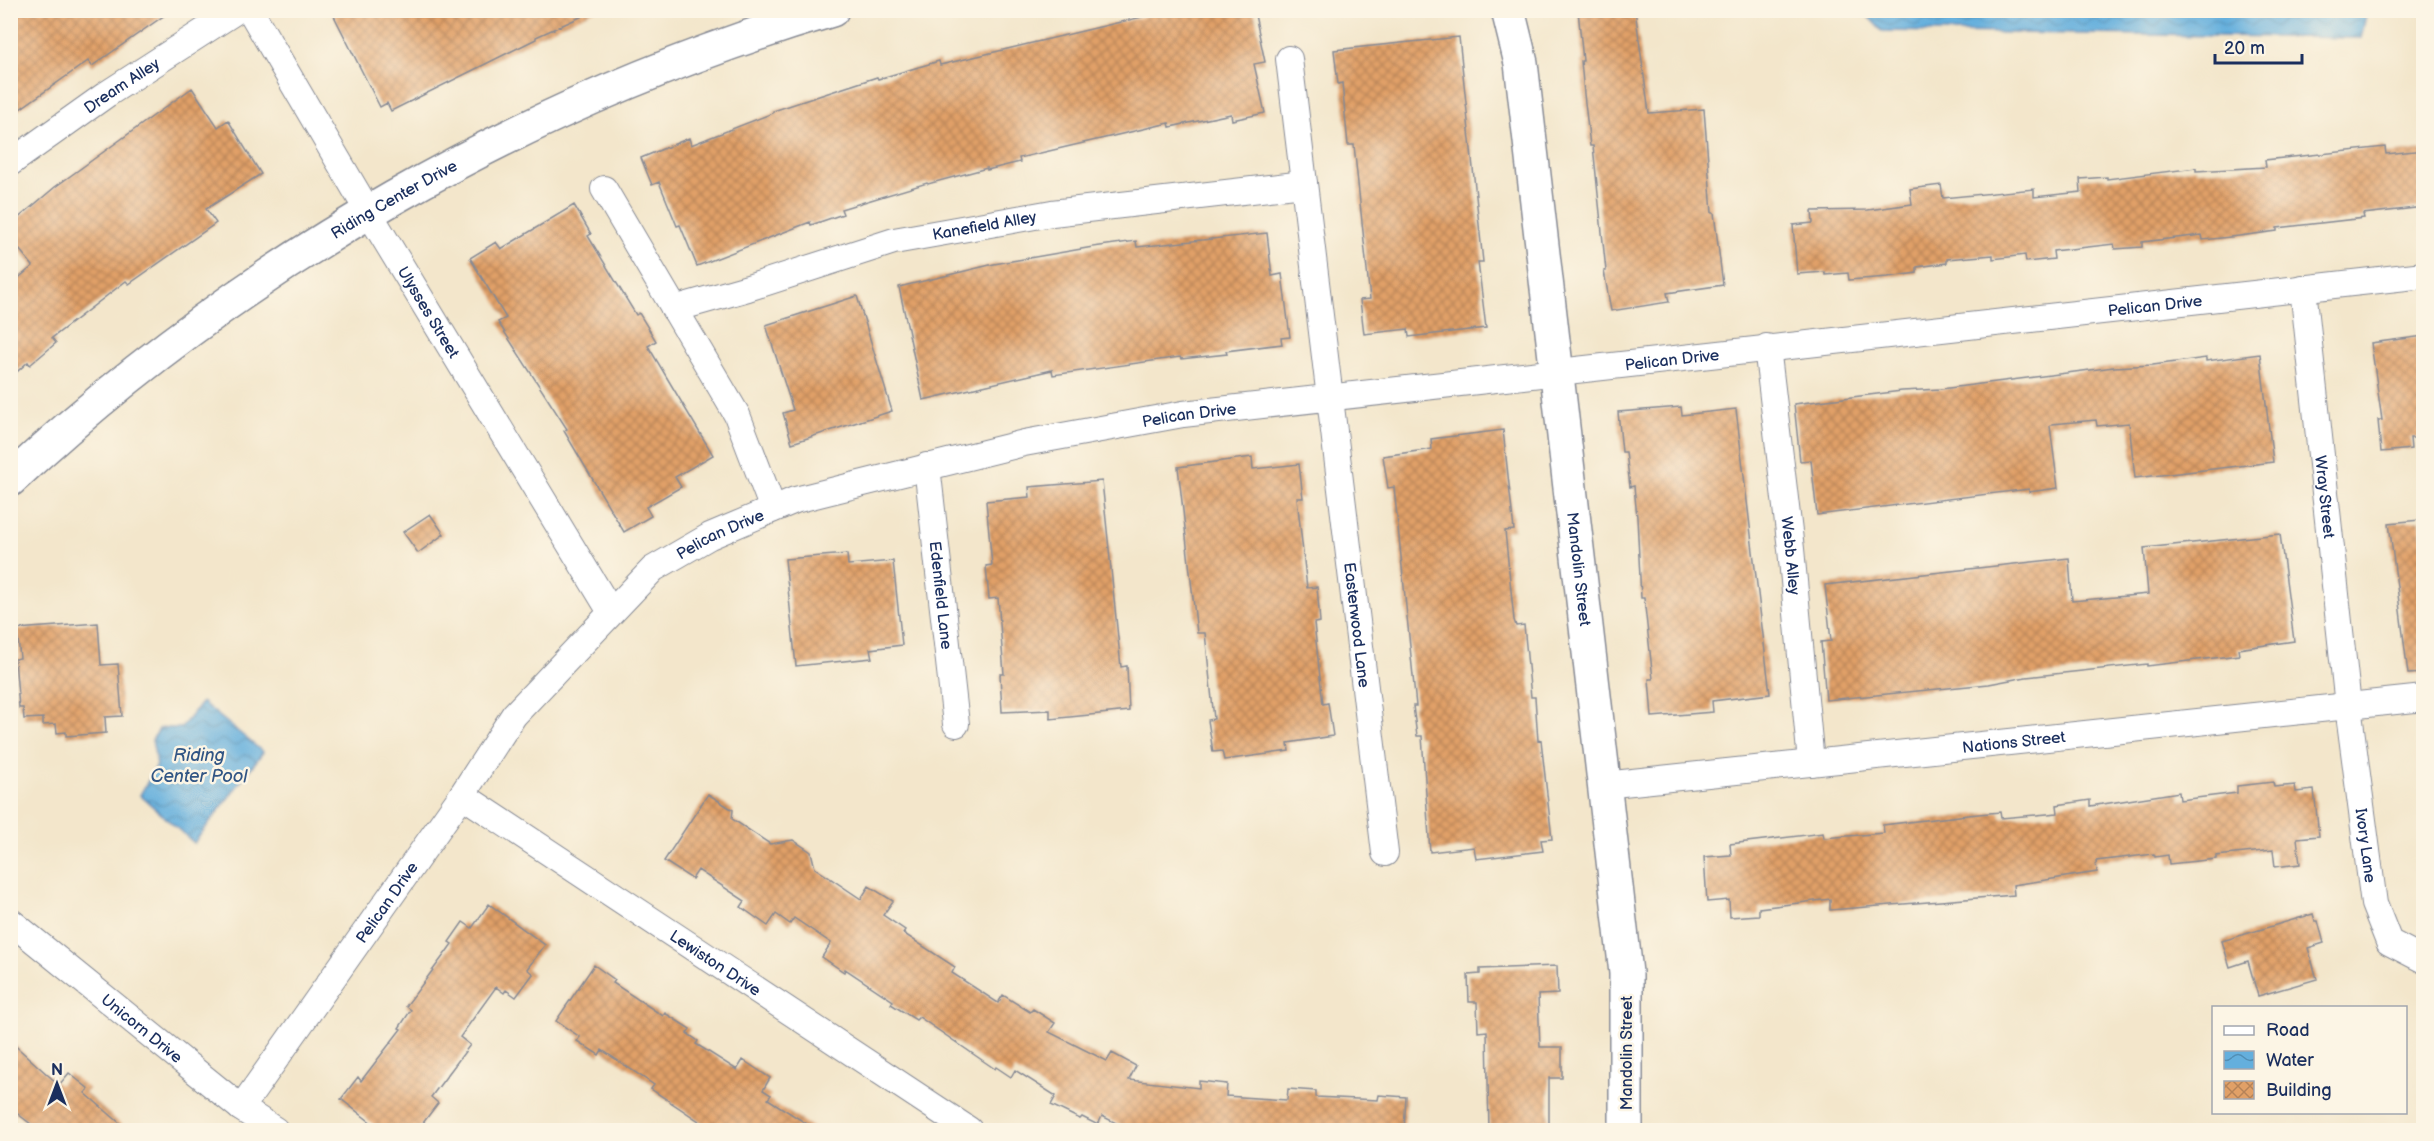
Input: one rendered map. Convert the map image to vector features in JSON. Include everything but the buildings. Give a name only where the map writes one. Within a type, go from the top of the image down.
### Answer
[{"type":"street","name":"Dream Alley","points":[[10,164],[106,94],[237,10]]},
{"type":"street","name":"Ulysses Street","points":[[250,10],[369,213],[611,612]]},
{"type":"street","name":"Riding Center Drive","points":[[10,480],[139,370],[248,290],[369,213],[458,163],[571,108],[685,60],[832,10]]},
{"type":"street","name":"Mandolin Street","points":[[1508,10],[1521,63],[1626,973],[1626,1131]]},
{"type":"street","points":[[1288,59],[1331,398]]},
{"type":"street","name":"Kanefield Alley","points":[[674,309],[894,241],[1052,213],[1304,184]]},
{"type":"street","points":[[604,189],[737,415],[773,509]]},
{"type":"street","name":"Pelican Drive","points":[[241,1108],[462,795],[514,715],[653,569],[710,536],[795,500],[1023,443],[1183,414],[2424,275]]},
{"type":"street","name":"Wray Street","points":[[2303,288],[2348,706]]},
{"type":"street","name":"Webb Alley","points":[[1767,347],[1791,549],[1811,763]]},
{"type":"street","name":"Easterwood Lane","points":[[1331,398],[1385,853]]},
{"type":"street","name":"Edenfield Lane","points":[[927,466],[956,724]]},
{"type":"street","name":"Nations Street","points":[[1604,785],[2424,698]]},
{"type":"street","name":"Ivory Lane","points":[[2348,706],[2374,904],[2388,942],[2424,960]]},
{"type":"street","name":"Lewiston Drive","points":[[462,795],[969,1131]]},
{"type":"street","name":"Unicorn Drive","points":[[10,921],[241,1108],[275,1131]]},
{"type":"water","points":[[1863,11],[2367,11],[2361,38],[1882,31]]},
{"type":"water","name":"Riding Center Pool","points":[[202,702],[263,752],[194,843],[140,795],[157,765],[152,740],[160,728],[181,728]]}]
